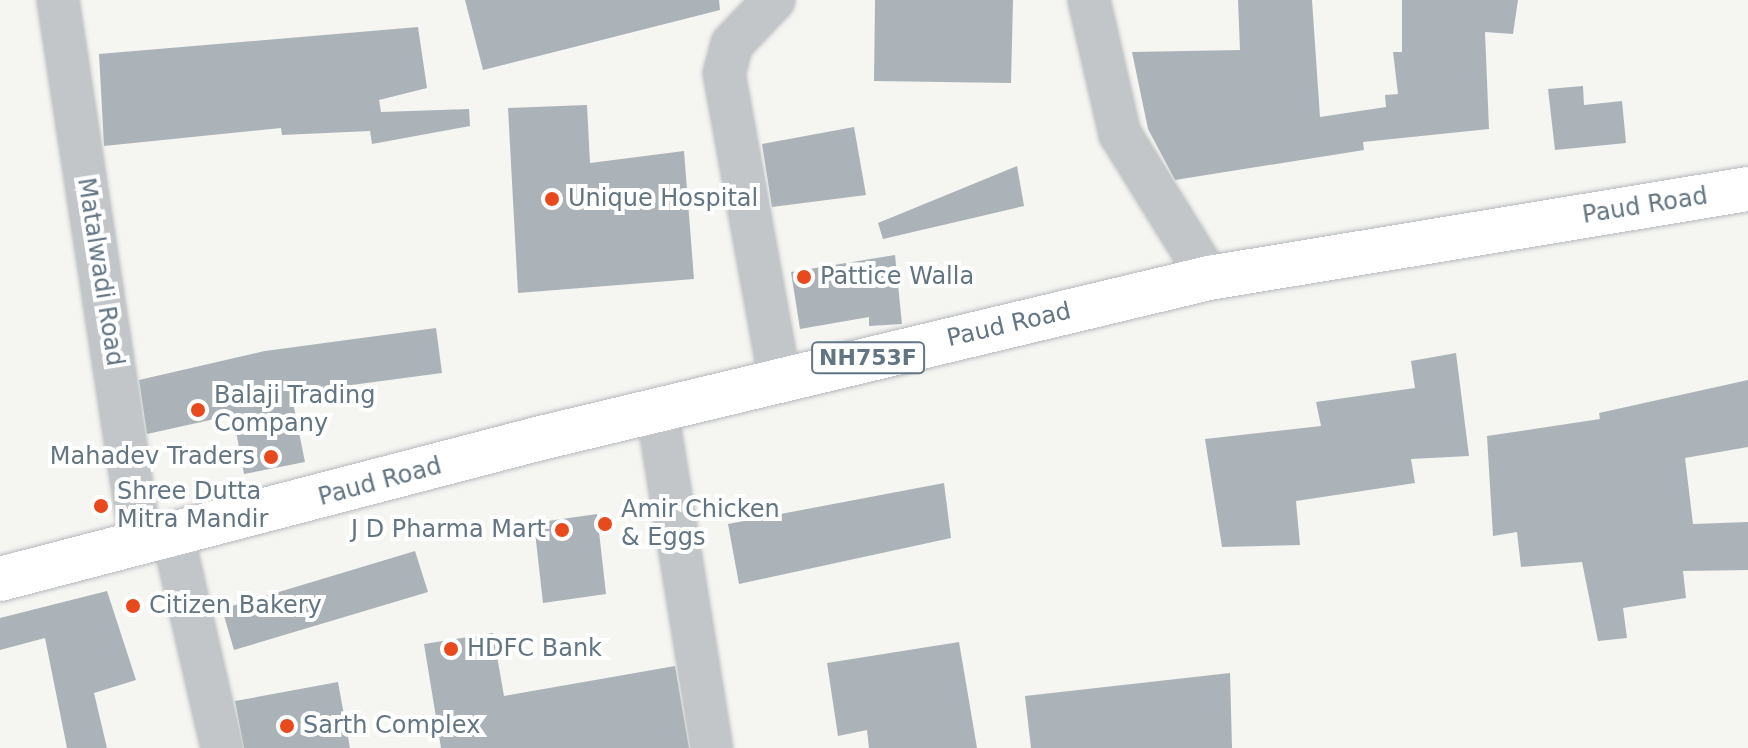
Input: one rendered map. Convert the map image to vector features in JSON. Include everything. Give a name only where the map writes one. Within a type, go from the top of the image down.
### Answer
[{"type":"main road","name":"Paud Road","points":[[0,579],[657,410],[1209,278],[1748,189]]},
{"type":"street","name":"Matalwadi Road","points":[[58,0],[157,540],[222,748]]},
{"type":"street","points":[[774,0],[732,44],[724,73],[780,380]]},
{"type":"street","points":[[1089,0],[1120,134],[1209,278]]},
{"type":"street","points":[[657,410],[712,748]]},
{"type":"building","points":[[465,0],[719,0],[720,10],[483,70]]},
{"type":"building","points":[[875,0],[1013,0],[1011,83],[874,81]]},
{"type":"building","points":[[1238,0],[1312,0],[1320,117],[1386,107],[1385,95],[1398,94],[1393,52],[1402,52],[1402,0],[1518,0],[1513,34],[1485,32],[1489,129],[1363,142],[1364,150],[1175,180],[1148,129],[1132,52],[1240,50]]},
{"type":"building","points":[[418,27],[427,88],[379,100],[381,112],[469,109],[470,126],[372,144],[370,131],[282,135],[281,128],[104,146],[99,54]]},
{"type":"building","points":[[1583,86],[1584,105],[1622,101],[1626,143],[1555,150],[1548,89]]},
{"type":"building","points":[[587,105],[590,163],[684,151],[694,279],[518,293],[508,108]]},
{"type":"building","points":[[854,127],[866,195],[772,207],[762,144]]},
{"type":"building","points":[[1017,166],[1024,206],[883,239],[878,223]]},
{"type":"building","points":[[895,255],[902,324],[869,326],[869,317],[800,329],[791,272]]},
{"type":"building","points":[[436,328],[442,373],[291,393],[305,462],[244,474],[233,415],[147,434],[139,380],[265,351]]},
{"type":"building","points":[[1456,353],[1469,456],[1411,459],[1415,483],[1296,501],[1300,545],[1222,547],[1205,439],[1321,426],[1316,402],[1415,388],[1411,361]]},
{"type":"building","points":[[1748,380],[1748,447],[1685,458],[1693,524],[1748,522],[1748,570],[1683,571],[1686,598],[1623,608],[1627,638],[1598,641],[1582,562],[1521,567],[1517,532],[1493,536],[1487,436],[1600,419],[1599,413]]},
{"type":"building","points":[[944,483],[951,538],[739,584],[728,524]]},
{"type":"building","points":[[597,514],[606,594],[543,603],[534,523]]},
{"type":"building","points":[[415,551],[428,592],[234,650],[222,609]]},
{"type":"building","points":[[107,591],[136,680],[94,693],[107,748],[67,748],[45,638],[0,650],[0,618]]},
{"type":"building","points":[[493,633],[504,696],[675,666],[689,748],[441,748],[424,644]]},
{"type":"building","points":[[959,642],[977,748],[869,748],[867,730],[838,736],[827,663]]},
{"type":"building","points":[[1230,673],[1232,748],[1031,748],[1025,696]]},
{"type":"building","name":"Sarth Complex","points":[[338,682],[350,748],[244,748],[235,701]]},
{"type":"place","name":"Unique Hospital","points":[[552,199]]},
{"type":"place","name":"Pattice Walla","points":[[804,277]]},
{"type":"place","name":"Balaji Trading Company","points":[[198,410]]},
{"type":"place","name":"Mahadev Traders","points":[[271,457]]},
{"type":"place","name":"Shree Dutta Mitra Mandir","points":[[101,506]]},
{"type":"place","name":"Amir Chicken & Eggs","points":[[605,524]]},
{"type":"place","name":"J D Pharma Mart","points":[[562,530]]},
{"type":"place","name":"Citizen Bakery","points":[[133,606]]},
{"type":"place","name":"HDFC Bank","points":[[451,649]]},
{"type":"place","name":"Sarth Complex","points":[[287,726]]}]
